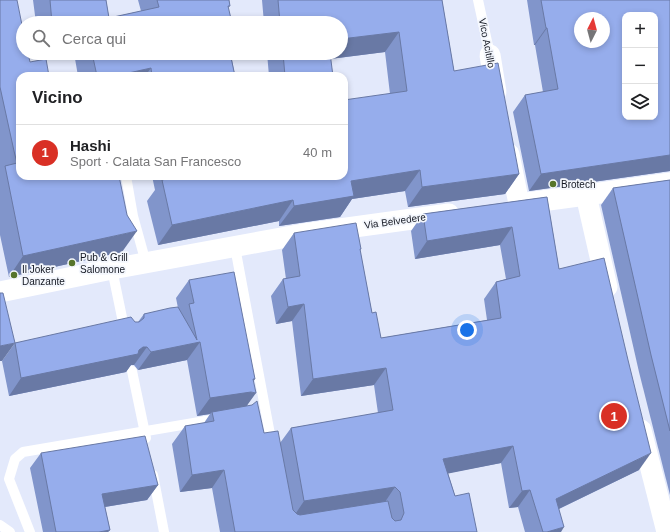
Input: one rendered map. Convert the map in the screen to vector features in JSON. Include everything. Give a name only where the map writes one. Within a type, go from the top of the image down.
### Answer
[{"type":"street","name":"Vico Acitillo","points":[[490,55],[499,108]]},
{"type":"street","points":[[506,138],[511,205],[670,182]]},
{"type":"street","points":[[586,195],[612,308]]},
{"type":"street","name":"Via Belvedere","points":[[0,292],[112,269],[303,234],[466,211]]},
{"type":"street","points":[[636,412],[667,532]]},
{"type":"lane","name":"Vico Acitillo","points":[[478,0],[490,55]]},
{"type":"lane","points":[[127,180],[133,216],[146,263]]},
{"type":"lane","points":[[235,247],[274,457]]},
{"type":"lane","points":[[112,269],[125,334]]},
{"type":"lane","points":[[132,371],[147,447]]},
{"type":"lane","points":[[30,532],[9,479],[15,459],[23,452],[225,418]]},
{"type":"lane","points":[[150,462],[164,532]]},
{"type":"lane","points":[[0,525],[10,532]]},
{"type":"building","points":[[0,0],[17,0],[20,16],[16,16],[16,60],[30,60],[30,62],[46,60],[48,72],[16,72],[16,159],[0,87]]},
{"type":"building","points":[[50,0],[106,0],[109,16],[51,16]]},
{"type":"building","points":[[157,0],[229,0],[230,6],[228,6],[230,16],[118,16],[159,7]]},
{"type":"building","points":[[278,0],[442,0],[454,71],[498,63],[519,174],[422,187],[420,170],[351,181],[354,196],[294,206],[293,200],[172,225],[162,180],[348,180],[348,99],[407,91],[399,32],[348,38],[348,16],[279,16]]},
{"type":"building","points":[[541,0],[670,0],[670,155],[541,174],[525,95],[558,89]]},
{"type":"building","points":[[94,60],[232,60],[234,72],[152,72],[151,68],[133,72],[96,72]]},
{"type":"building","points":[[284,60],[331,60],[332,72],[285,72]]},
{"type":"building","points":[[16,163],[16,180],[120,180],[127,215],[137,231],[23,256],[5,166]]},
{"type":"building","points":[[670,180],[670,431],[613,188]]},
{"type":"building","points":[[547,197],[559,269],[604,258],[651,453],[556,499],[564,527],[547,532],[543,532],[530,490],[522,491],[513,446],[443,459],[455,496],[469,493],[477,532],[235,532],[224,470],[192,475],[185,426],[214,421],[212,412],[252,405],[257,401],[264,433],[278,431],[293,510],[297,514],[300,515],[388,501],[392,518],[395,521],[401,520],[404,513],[400,492],[395,487],[304,501],[291,428],[393,410],[386,368],[313,379],[304,304],[288,307],[283,279],[300,276],[294,233],[356,223],[372,313],[376,312],[381,338],[501,318],[496,282],[520,276],[512,227],[427,241],[423,214]]},
{"type":"building","points":[[234,272],[255,379],[253,379],[256,393],[251,392],[210,398],[200,342],[151,352],[147,347],[143,347],[139,350],[138,354],[21,378],[15,343],[131,317],[135,322],[139,322],[144,318],[144,314],[170,308],[178,307],[197,340],[189,304],[194,303],[189,280]]},
{"type":"building","points":[[0,293],[3,293],[15,343],[0,346]]},
{"type":"building","points":[[145,436],[158,485],[102,494],[110,530],[99,532],[56,532],[41,453]]},
{"type":"place","name":"Brotech","points":[[553,184]]},
{"type":"place","name":"Pub & Grill Salomone","points":[[72,263]]},
{"type":"place","name":"Il Joker Danzante","points":[[14,275]]},
{"type":"place","name":"Hashi","points":[[614,416]]}]
